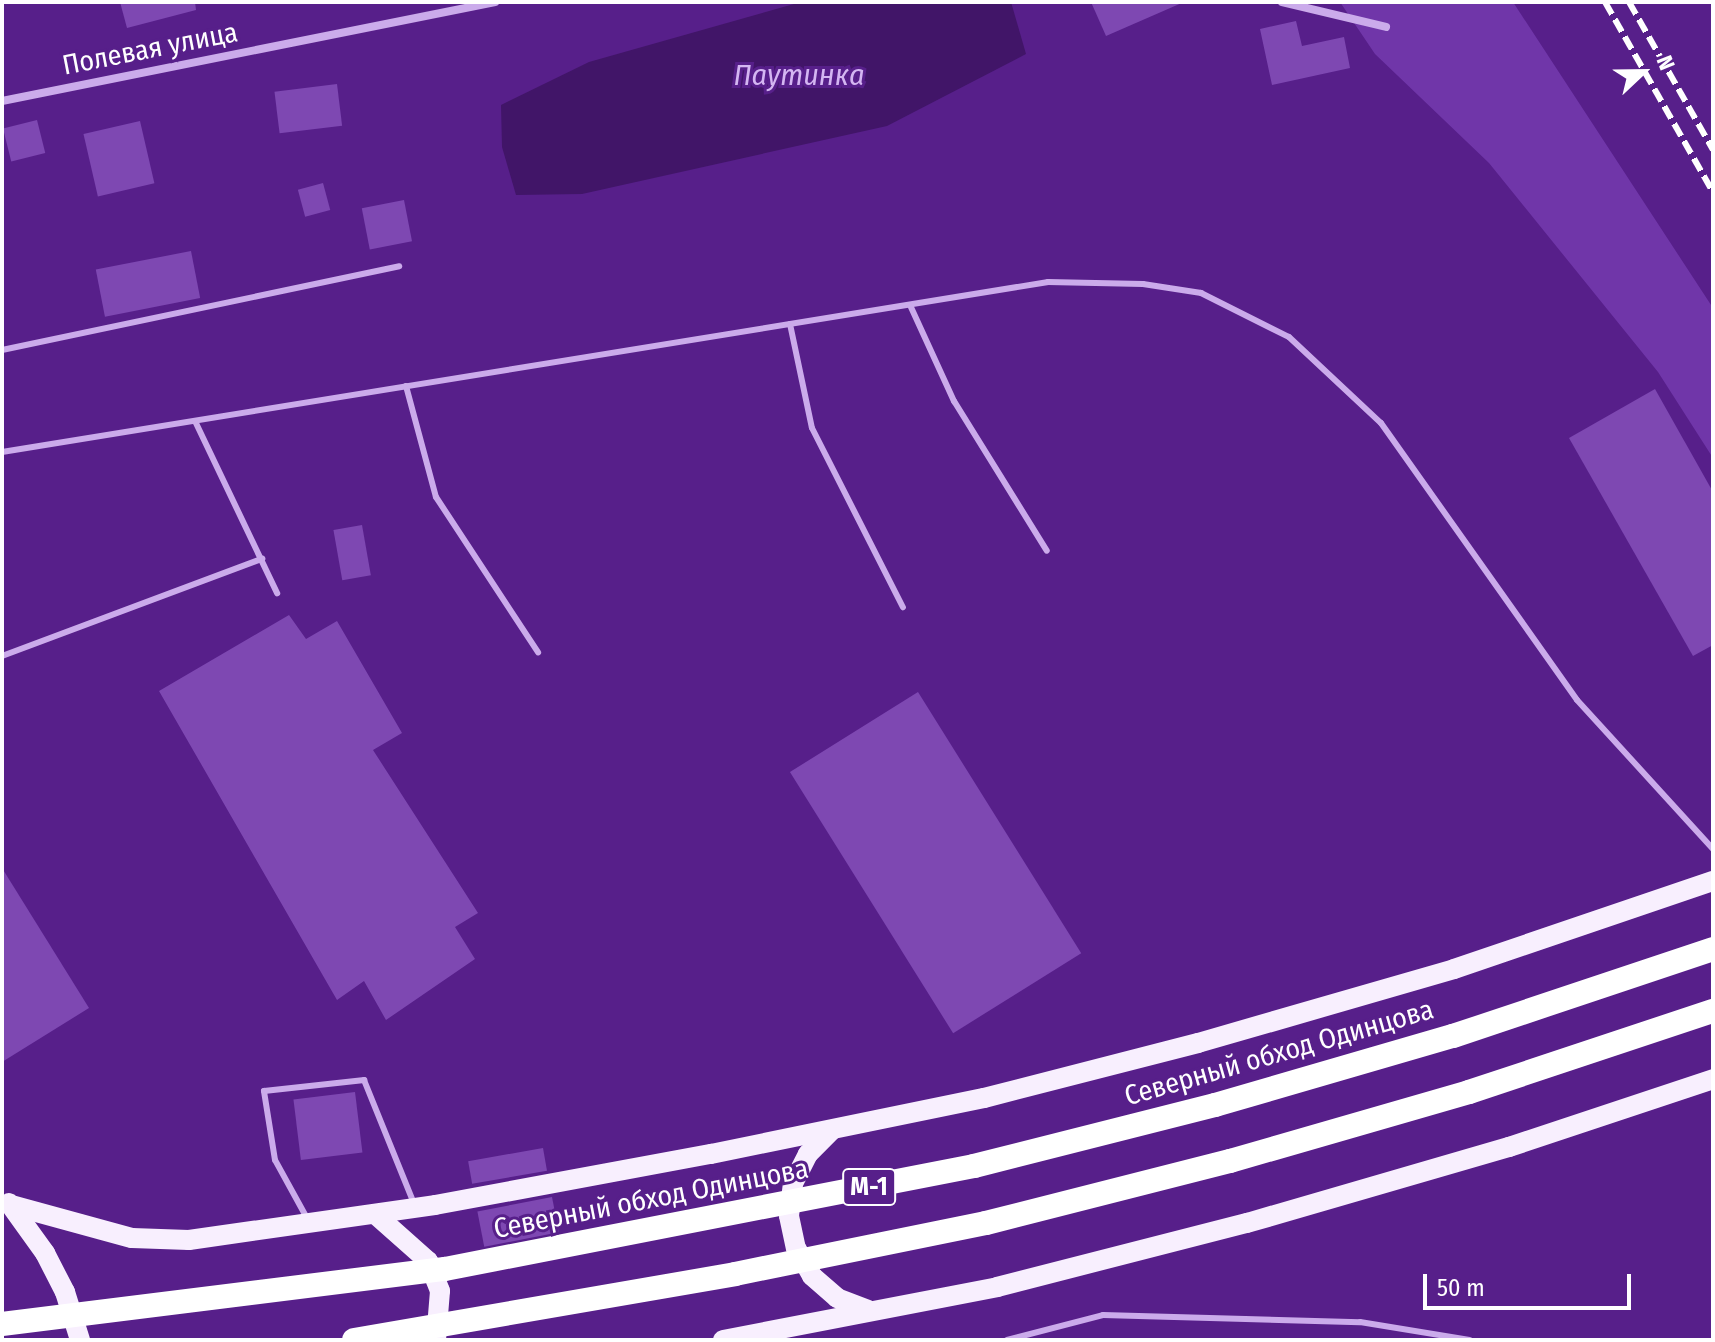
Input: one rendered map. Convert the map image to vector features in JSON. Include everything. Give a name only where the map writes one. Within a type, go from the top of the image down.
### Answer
[{"type":"highway","name":"Северный обход Одинцова","points":[[2,1324],[445,1269],[974,1166],[1215,1105],[1453,1036],[1713,949]]},
{"type":"highway","name":"М-1","points":[[354,1340],[719,1277],[986,1223],[1230,1161],[1469,1092],[1713,1011]]},
{"type":"main road","points":[[6,1201],[132,1238],[189,1240],[416,1208],[831,1131],[1198,1043],[1454,969],[1713,881]]},
{"type":"main road","points":[[723,1340],[997,1287],[1152,1248],[1488,1153],[1713,1079]]},
{"type":"main road","points":[[831,1131],[808,1154],[793,1183],[789,1216],[796,1248],[812,1276],[837,1298],[868,1310]]},
{"type":"main road","points":[[6,1201],[52,1266],[80,1340]]},
{"type":"main road","points":[[375,1214],[428,1261],[440,1291],[436,1340]]},
{"type":"street","name":"Полевая улица","points":[[2,101],[495,2]]},
{"type":"street","points":[[1282,2],[1386,27]]},
{"type":"lane","points":[[2,350],[399,266]]},
{"type":"lane","points":[[2,452],[1048,282],[1143,284],[1201,293],[1289,337],[1381,423],[1577,700],[1713,849]]},
{"type":"lane","points":[[910,305],[954,401],[1047,551]]},
{"type":"lane","points":[[790,324],[812,428],[903,607]]},
{"type":"lane","points":[[406,386],[436,497],[538,652]]},
{"type":"lane","points":[[195,421],[277,593]]},
{"type":"lane","points":[[2,656],[262,559]]},
{"type":"lane","points":[[310,1223],[275,1160],[264,1091],[364,1080],[388,1150],[416,1208]]},
{"type":"lane","points":[[1007,1340],[1103,1315],[1360,1322],[1470,1340]]},
{"type":"shaded area","points":[[1340,2],[1513,2],[1713,308],[1713,458],[1658,372],[1489,163],[1375,54]]},
{"type":"water","name":"Паутинка","points":[[801,2],[1011,2],[1026,54],[887,126],[582,194],[516,195],[502,147],[501,105],[589,62]]},
{"type":"building","points":[[120,2],[195,2],[196,10],[127,28]]},
{"type":"building","points":[[1091,2],[1184,2],[1106,36]]},
{"type":"building","points":[[1296,21],[1302,46],[1344,37],[1350,68],[1272,85],[1260,29]]},
{"type":"building","points":[[337,84],[342,126],[280,133],[274,92]]},
{"type":"building","points":[[37,120],[45,153],[11,161],[3,128]]},
{"type":"building","points":[[140,121],[154,183],[98,196],[83,134]]},
{"type":"building","points":[[323,183],[330,210],[305,217],[298,190]]},
{"type":"building","points":[[404,200],[412,241],[370,249],[362,208]]},
{"type":"building","points":[[191,251],[200,298],[105,317],[96,270]]},
{"type":"building","points":[[1655,389],[1713,492],[1713,645],[1693,656],[1569,438]]},
{"type":"building","points":[[362,525],[371,575],[342,580],[333,530]]},
{"type":"building","points":[[289,615],[306,639],[337,621],[402,733],[373,750],[478,913],[455,927],[475,959],[386,1020],[364,981],[337,1000],[159,691]]},
{"type":"building","points":[[918,692],[1081,953],[953,1033],[790,772]]},
{"type":"building","points":[[2,868],[89,1008],[2,1062]]},
{"type":"building","points":[[355,1092],[362,1153],[301,1160],[293,1100]]},
{"type":"building","points":[[543,1148],[547,1171],[472,1184],[468,1161]]},
{"type":"building","points":[[552,1197],[559,1232],[484,1247],[477,1212]]},
{"type":"railway","points":[[1605,2],[1713,192]]},
{"type":"railway","points":[[1629,2],[1713,150]]}]
